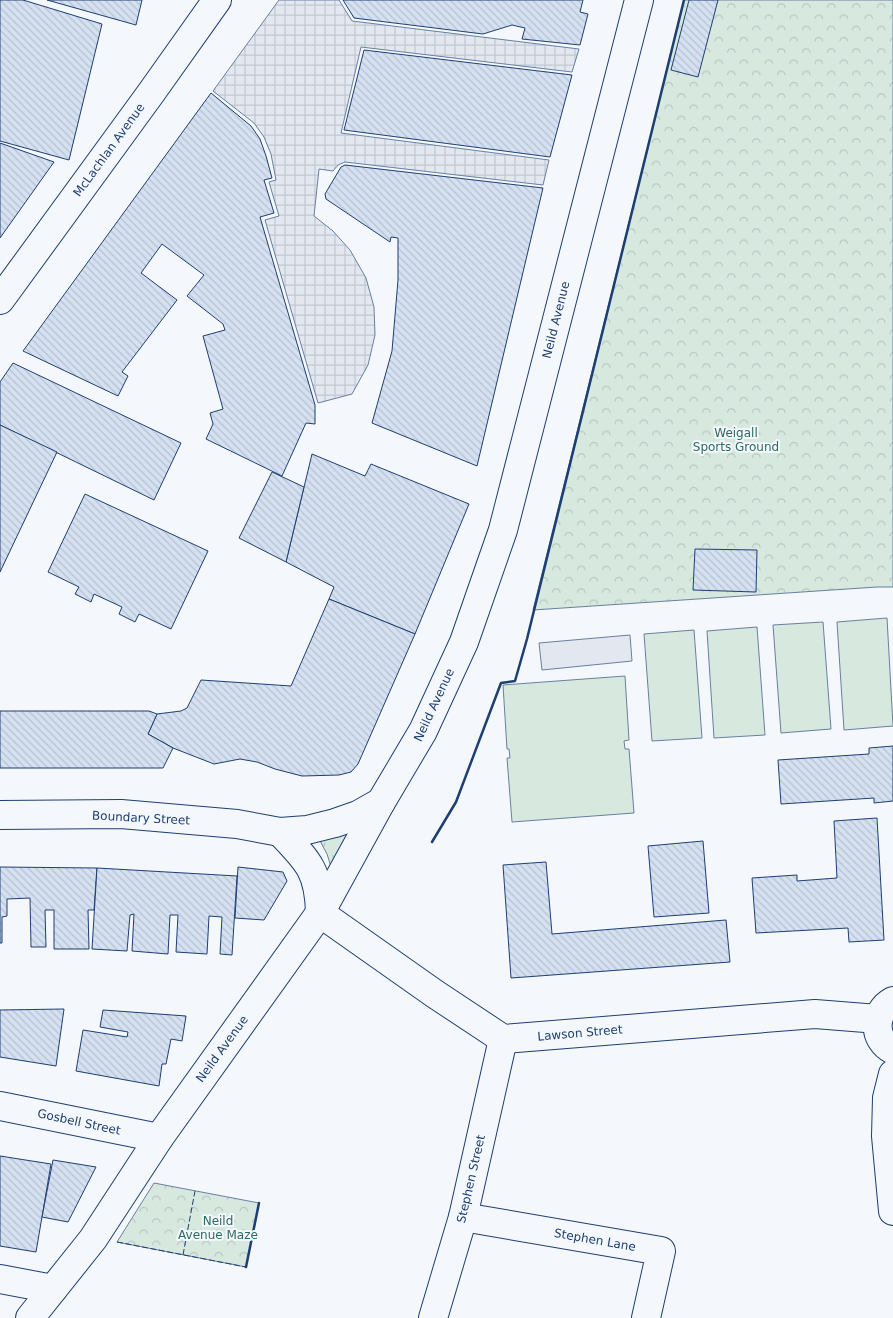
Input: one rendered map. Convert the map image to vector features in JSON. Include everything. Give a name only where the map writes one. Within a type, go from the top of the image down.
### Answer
[{"type":"street","name":"McLachlan Avenue","points":[[0,300],[217,0]]},
{"type":"street","name":"Neild Avenue","points":[[30,1318],[93,1239],[159,1138],[320,913],[381,802],[423,732],[465,639],[503,530],[639,0]]},
{"type":"street","name":"Boundary Street","points":[[0,815],[121,814],[237,824],[280,832],[307,830],[335,823],[358,815],[381,802]]},
{"type":"street","points":[[280,832],[311,866],[320,891],[320,913],[503,1039]]},
{"type":"street","points":[[886,1010],[877,1027],[883,1043],[893,1050]]},
{"type":"street","name":"Lawson Street","points":[[503,1039],[886,1010]]},
{"type":"street","name":"Stephen Street","points":[[432,1318],[463,1217],[503,1039]]},
{"type":"street","points":[[893,1074],[887,1098],[886,1136],[893,1212]]},
{"type":"street","name":"Gosbell Street","points":[[0,1106],[159,1138]]},
{"type":"street","name":"Stephen Lane","points":[[463,1217],[661,1251],[646,1318]]},
{"type":"street","points":[[0,1279],[52,1289]]},
{"type":"green space","name":"Weigall Sports Ground","points":[[684,0],[893,0],[893,587],[533,610]]},
{"type":"green space","points":[[887,618],[893,726],[844,730],[837,622]]},
{"type":"green space","points":[[823,622],[831,729],[781,733],[773,625]]},
{"type":"green space","points":[[757,627],[765,735],[714,738],[707,631]]},
{"type":"green space","points":[[694,630],[702,738],[652,741],[644,634]]},
{"type":"green space","points":[[625,676],[629,740],[624,741],[625,749],[629,749],[634,813],[512,822],[507,758],[510,758],[509,749],[507,749],[503,685]]},
{"type":"green space","points":[[361,824],[333,873],[327,854],[317,835]]},
{"type":"green space","name":"Neild Avenue Maze","points":[[154,1183],[259,1203],[246,1267],[117,1242]]},
{"type":"shaded area","points":[[279,0],[339,0],[352,21],[579,49],[572,72],[361,47],[341,133],[549,160],[543,185],[345,162],[338,165],[333,171],[319,169],[314,216],[333,231],[350,250],[366,278],[374,307],[375,335],[368,365],[352,394],[318,403],[265,220],[279,216],[269,182],[276,180],[271,154],[264,137],[254,123],[213,91]]},
{"type":"shaded area","points":[[630,635],[632,661],[542,670],[539,643]]},
{"type":"building","points":[[0,0],[23,0],[102,24],[69,160],[0,141]]},
{"type":"building","points":[[47,0],[142,0],[136,25]]},
{"type":"building","points":[[343,0],[583,0],[580,12],[588,14],[580,45],[522,39],[525,28],[512,25],[483,34],[354,18]]},
{"type":"building","points":[[689,0],[718,0],[698,77],[671,70]]},
{"type":"building","points":[[364,50],[572,75],[550,157],[344,130]]},
{"type":"building","points":[[211,93],[251,126],[260,139],[266,156],[272,178],[264,180],[274,213],[260,217],[315,405],[315,424],[306,423],[282,476],[206,439],[213,424],[210,413],[223,409],[203,336],[225,330],[223,324],[187,296],[204,275],[162,244],[141,273],[177,300],[122,372],[128,376],[118,396],[23,351]]},
{"type":"building","points":[[0,143],[54,162],[0,238]]},
{"type":"building","points":[[345,165],[543,188],[477,466],[372,423],[392,351],[398,280],[398,238],[391,237],[390,242],[326,199],[325,194],[341,167]]},
{"type":"building","points":[[13,363],[181,443],[154,500],[0,425],[0,382]]},
{"type":"building","points":[[0,425],[57,452],[0,572]]},
{"type":"building","points":[[312,454],[365,476],[371,464],[469,504],[415,634],[329,599],[334,587],[286,562]]},
{"type":"building","points":[[272,472],[304,487],[286,562],[239,538]]},
{"type":"building","points":[[85,494],[208,551],[171,629],[139,614],[135,622],[119,614],[122,607],[94,594],[91,602],[75,594],[79,587],[48,572]]},
{"type":"building","points":[[695,549],[757,550],[756,592],[693,590]]},
{"type":"building","points":[[329,599],[415,634],[358,764],[351,772],[339,775],[302,776],[257,762],[240,759],[214,764],[173,748],[148,734],[157,714],[181,711],[187,708],[201,680],[291,686]]},
{"type":"building","points":[[0,711],[149,711],[157,714],[148,734],[173,748],[163,768],[0,768]]},
{"type":"building","points":[[893,746],[893,801],[874,803],[874,798],[781,804],[778,760],[869,754],[869,748]]},
{"type":"building","points":[[877,818],[884,940],[849,942],[848,928],[756,933],[752,878],[797,875],[797,881],[837,878],[834,821]]},
{"type":"building","points":[[703,841],[709,913],[654,917],[648,846]]},
{"type":"building","points":[[546,862],[552,934],[726,920],[730,962],[511,978],[503,865]]},
{"type":"building","points":[[0,867],[97,868],[94,910],[88,910],[89,949],[54,949],[54,910],[45,910],[46,947],[31,947],[30,898],[7,899],[7,916],[2,917],[2,943],[0,943]]},
{"type":"building","points":[[238,867],[283,872],[287,881],[264,920],[235,918]]},
{"type":"building","points":[[97,868],[237,876],[232,955],[220,954],[222,917],[209,916],[207,954],[176,952],[178,915],[170,915],[168,954],[132,951],[134,914],[130,915],[127,951],[92,949]]},
{"type":"building","points":[[64,1009],[56,1066],[0,1057],[0,1010]]},
{"type":"building","points":[[103,1010],[186,1016],[182,1041],[171,1039],[166,1064],[162,1064],[159,1086],[76,1071],[83,1030],[127,1037],[128,1032],[100,1027]]},
{"type":"building","points":[[0,1156],[51,1164],[36,1252],[0,1246]]},
{"type":"building","points":[[53,1160],[96,1167],[68,1222],[42,1217]]},
{"type":"fence","points":[[183,1255],[195,1191]]},
{"type":"fence","points":[[117,1242],[246,1267]]},
{"type":"wall","points":[[432,842],[456,802],[501,683],[515,681],[527,639],[684,0]]},
{"type":"wall","points":[[246,1267],[259,1203]]}]
